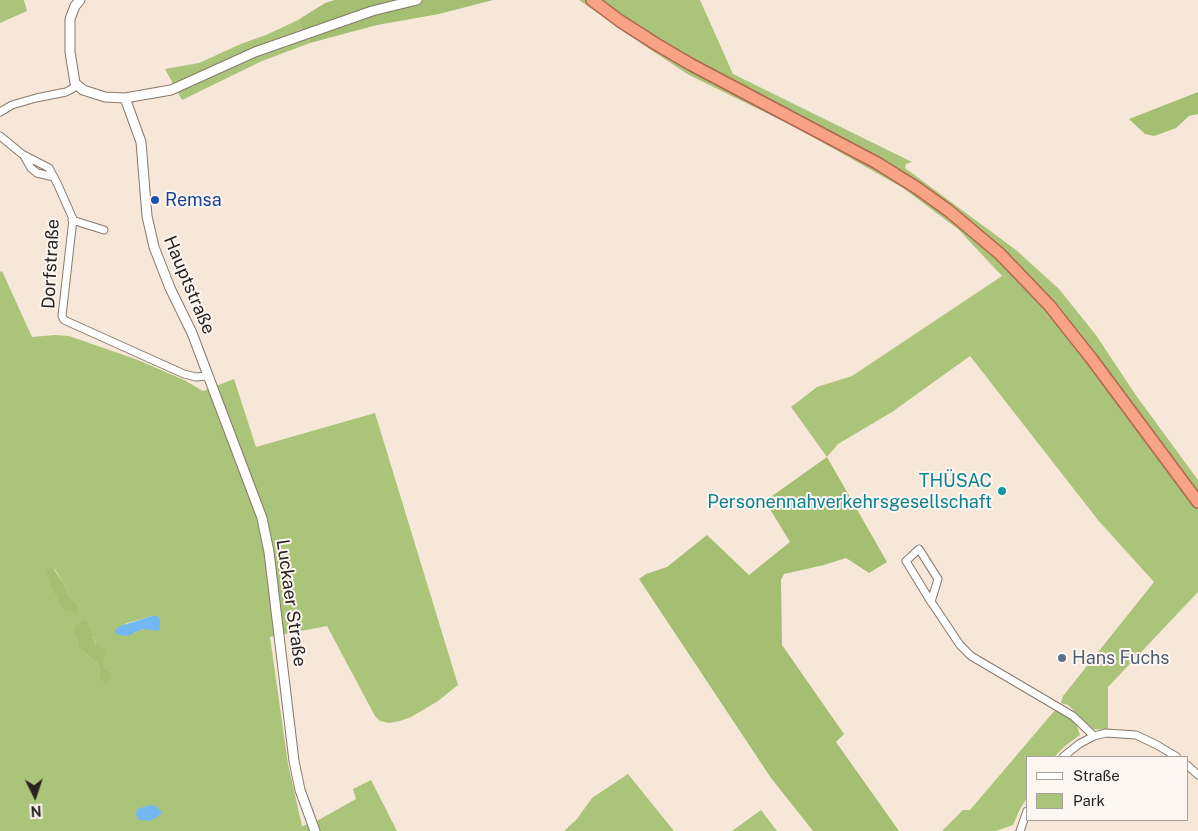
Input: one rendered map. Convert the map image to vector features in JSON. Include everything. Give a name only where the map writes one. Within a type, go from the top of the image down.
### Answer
[{"type":"highway","points":[[592,0],[656,44],[877,163],[949,211],[1000,254],[1049,305],[1091,358],[1198,502]]},
{"type":"street","points":[[80,0],[75,6],[70,19],[72,74],[77,86],[83,90],[105,97],[125,98],[171,90],[255,52],[372,12],[417,0]]},
{"type":"street","points":[[0,112],[12,105],[66,92],[77,86]]},
{"type":"street","name":"Hauptstraße","points":[[125,98],[141,142],[147,216],[154,247],[170,288],[192,333],[212,386]]},
{"type":"street","name":"Dorfstraße","points":[[0,136],[22,154],[31,168],[37,173],[54,176],[72,220],[62,316],[64,320],[184,374],[196,377],[208,376]]},
{"type":"street","points":[[72,220],[104,230]]},
{"type":"street","name":"Luckaer Straße","points":[[212,386],[262,518],[266,535],[294,761],[300,790],[314,831]]},
{"type":"street","points":[[931,602],[938,579],[919,549],[906,562],[931,602],[960,645],[972,656],[1073,716],[1094,736]]},
{"type":"street","points":[[1064,756],[1079,744],[1094,736],[1106,733],[1136,735],[1175,756]]},
{"type":"street","points":[[1188,766],[1198,775]]},
{"type":"street","points":[[1020,831],[1026,814]]},
{"type":"green space","points":[[0,0],[24,0],[27,11],[0,23]]},
{"type":"green space","points":[[335,0],[493,0],[439,14],[377,25],[310,43],[298,20],[325,3]]},
{"type":"green space","points":[[579,0],[700,0],[733,74],[912,162],[906,164],[905,168],[1016,250],[1059,289],[1096,335],[1135,394],[1198,480],[1198,592],[1108,687],[1108,730],[1093,729],[1068,705],[1061,703],[1063,696],[1154,582],[1098,520],[970,356],[892,412],[838,444],[827,457],[791,407],[817,387],[852,376],[1002,276],[958,229],[903,188],[799,129],[689,75]]},
{"type":"green space","points":[[298,20],[310,43],[262,61],[182,100],[165,69],[199,63]]},
{"type":"green space","points":[[1198,92],[1198,114],[1189,116],[1176,128],[1154,136],[1145,134],[1129,119]]},
{"type":"green space","points":[[2,271],[32,337],[69,336],[138,360],[184,380],[203,391],[234,379],[256,447],[375,413],[458,685],[438,701],[411,717],[389,723],[380,721],[375,716],[327,626],[270,637],[288,764],[302,826],[315,822],[356,799],[353,789],[371,780],[397,831],[0,831],[0,272]],"holes":[[[54,568],[70,597],[77,604],[59,605]],[[152,616],[149,629],[143,629],[134,633],[124,624]],[[93,636],[103,666],[111,673],[99,670],[99,665],[78,647],[78,637]]]},
{"type":"green space","points":[[827,457],[887,562],[869,573],[846,558],[784,574],[781,580],[782,645],[844,734],[836,742],[899,831],[813,831],[771,778],[639,579],[646,574],[667,567],[707,535],[749,575],[790,542],[765,501]]},
{"type":"green space","points":[[53,568],[70,597],[77,604],[77,612],[65,610],[59,605],[46,571]]},
{"type":"green space","points":[[84,620],[88,624],[96,645],[105,650],[103,666],[111,673],[112,679],[105,682],[100,680],[99,665],[78,647],[78,637],[74,632],[75,626]]},
{"type":"green space","points":[[1056,709],[1071,718],[1077,726],[1080,735],[1055,756],[1026,756],[1026,800],[1013,825],[996,831],[942,831],[963,810],[970,810]]},
{"type":"green space","points":[[628,774],[674,831],[564,831],[577,819],[592,798]]},
{"type":"green space","points":[[761,810],[777,831],[732,831]]},
{"type":"water","points":[[157,616],[160,619],[158,631],[143,629],[127,636],[115,634],[115,630],[120,626]]},
{"type":"water","points":[[150,805],[156,806],[162,813],[149,821],[138,820],[137,809]]},
{"type":"place","name":"Remsa","points":[[155,200]]},
{"type":"place","name":"THÜSAC Personennahverkehrsgesellschaft","points":[[1002,491]]},
{"type":"place","name":"Hans Fuchs","points":[[1062,658]]}]
